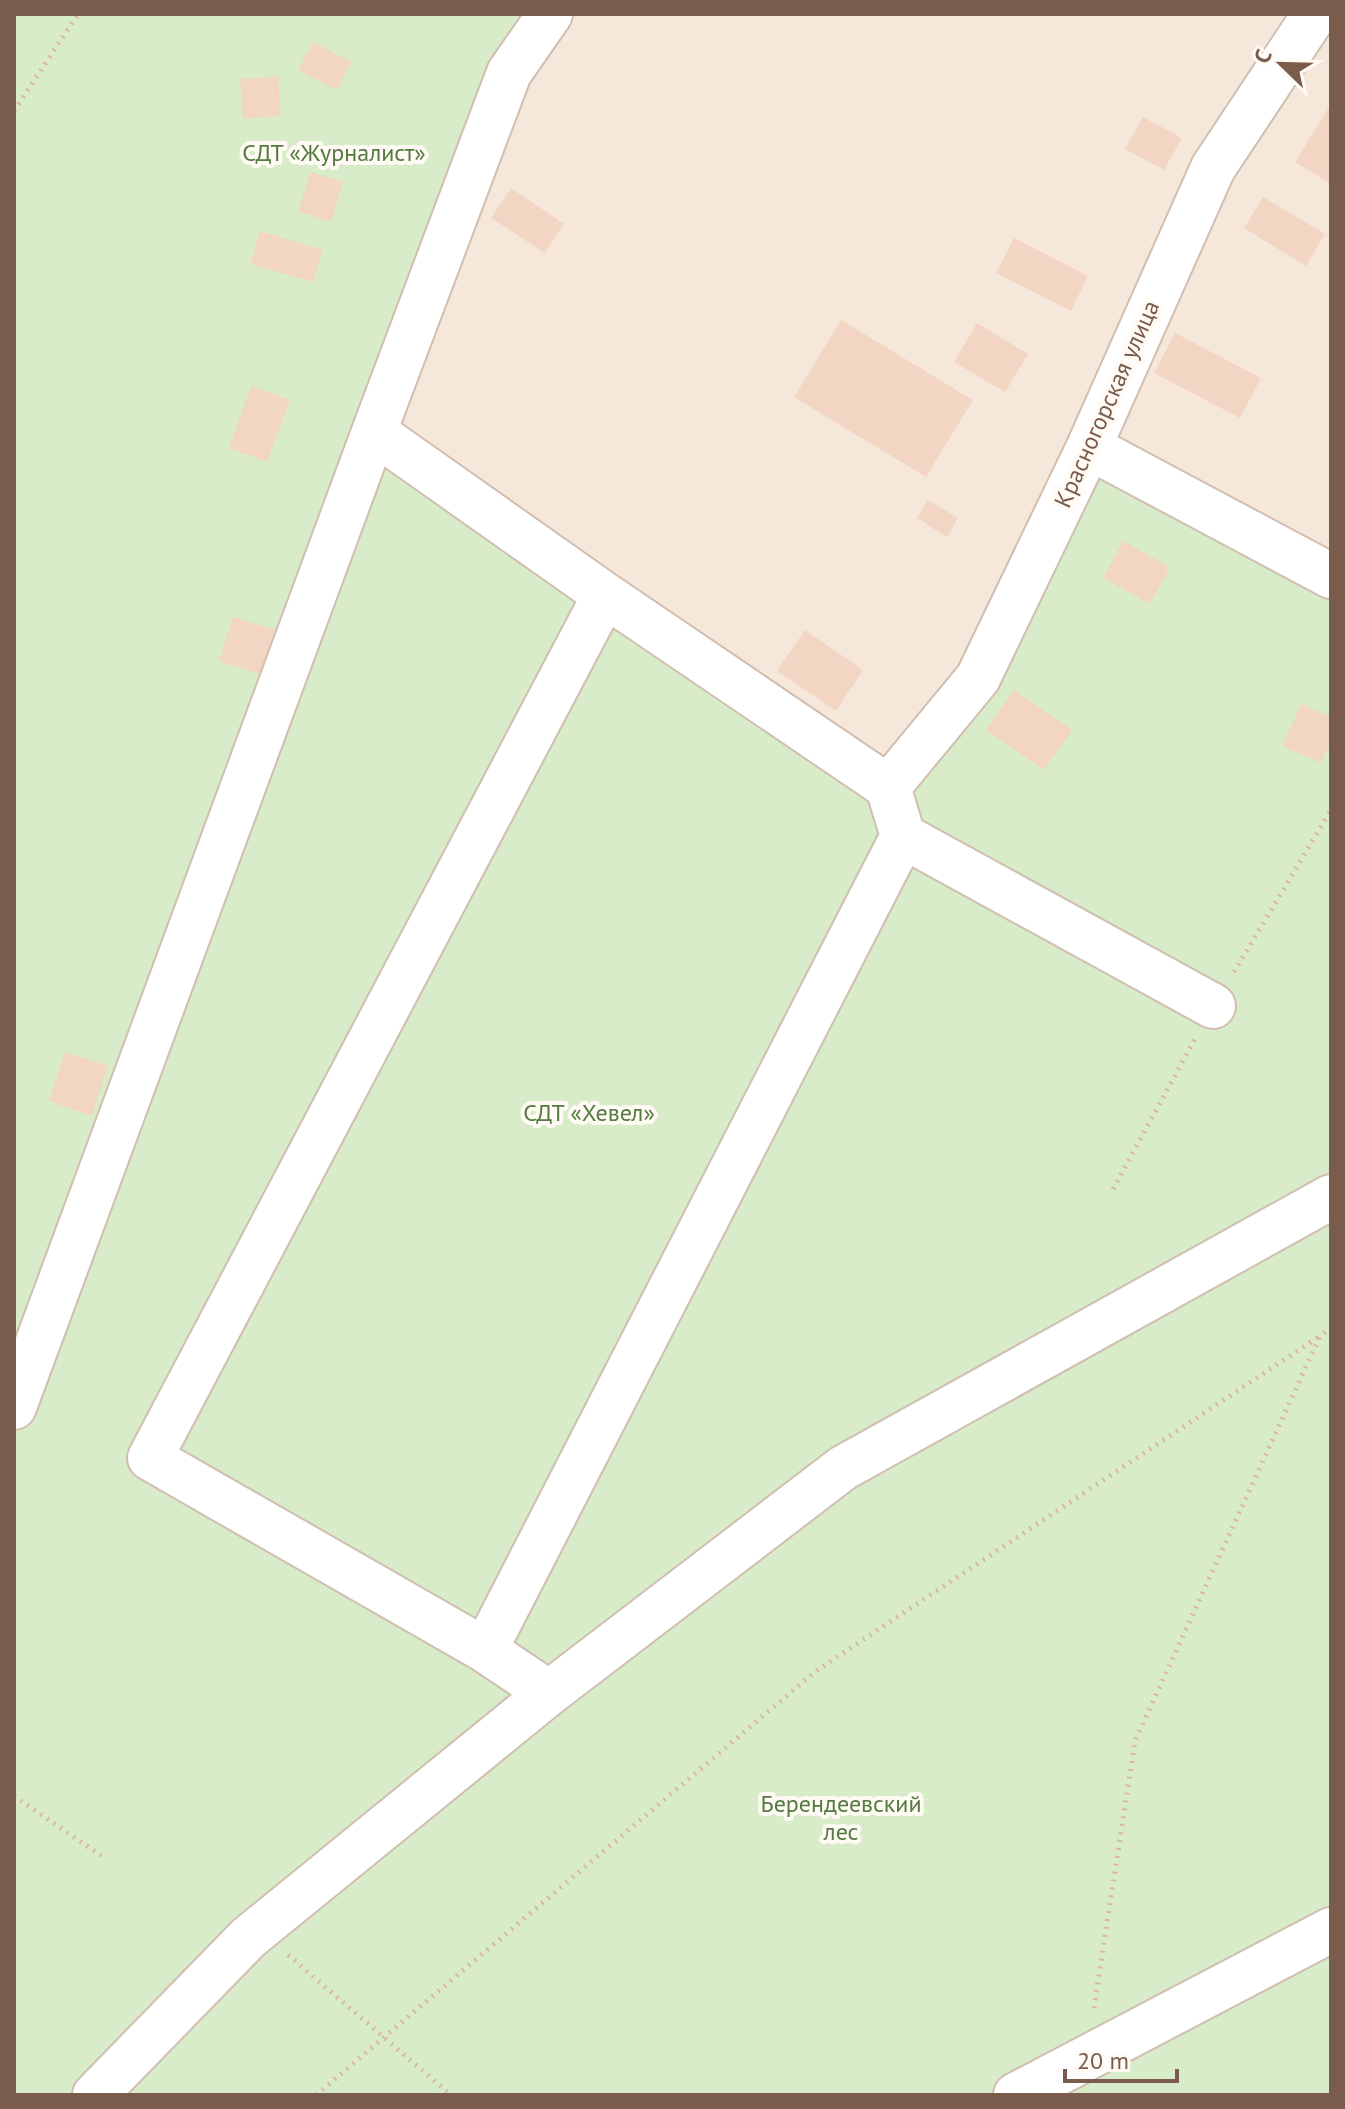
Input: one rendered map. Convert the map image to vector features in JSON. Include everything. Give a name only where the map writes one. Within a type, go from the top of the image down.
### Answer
[{"type":"street","points":[[14,1407],[509,73],[550,14]]},
{"type":"street","name":"Красногорская улица","points":[[888,787],[978,678],[1089,447],[1213,168],[1315,14]]},
{"type":"street","points":[[374,432],[605,595],[888,787],[903,836],[485,1650]]},
{"type":"street","points":[[1089,447],[1331,576]]},
{"type":"street","points":[[549,1693],[485,1650],[150,1458],[605,595]]},
{"type":"street","points":[[903,836],[1213,1006]]},
{"type":"street","points":[[95,2095],[248,1938],[549,1693],[843,1468],[1331,1197]]},
{"type":"street","points":[[1016,2095],[1331,1930]]},
{"type":"path","points":[[14,111],[78,14]]},
{"type":"path","points":[[316,2095],[816,1671],[1331,1328]]},
{"type":"path","points":[[1087,2057],[1135,1741],[1320,1336]]},
{"type":"path","points":[[14,1796],[106,1859]]},
{"type":"path","points":[[248,1938],[285,1952],[451,2095]]},
{"type":"shaded area","points":[[550,14],[1331,14],[1331,576],[888,787],[374,432]]},
{"type":"green space","points":[[14,14],[550,14],[374,432],[888,786],[1089,447],[1331,576],[1331,2095],[14,2095]]},
{"type":"building","points":[[313,42],[351,62],[337,90],[298,70]]},
{"type":"building","points":[[278,76],[281,116],[243,119],[240,79]]},
{"type":"building","points":[[1331,104],[1331,184],[1295,162]]},
{"type":"building","points":[[1143,117],[1182,138],[1164,170],[1125,149]]},
{"type":"building","points":[[311,172],[343,182],[331,222],[298,211]]},
{"type":"building","points":[[511,188],[564,224],[545,253],[491,218]]},
{"type":"building","points":[[1263,197],[1325,234],[1306,266],[1244,228]]},
{"type":"building","points":[[260,231],[323,250],[313,282],[250,264]]},
{"type":"building","points":[[1014,238],[1088,276],[1071,311],[996,273]]},
{"type":"building","points":[[841,320],[973,400],[926,477],[794,397]]},
{"type":"building","points":[[977,323],[1028,354],[1005,392],[954,362]]},
{"type":"building","points":[[1175,333],[1261,378],[1240,418],[1154,373]]},
{"type":"building","points":[[251,386],[290,400],[267,462],[229,448]]},
{"type":"building","points":[[928,500],[958,518],[947,537],[917,518]]},
{"type":"building","points":[[1123,541],[1170,567],[1150,604],[1103,578]]},
{"type":"building","points":[[233,617],[276,630],[262,675],[219,661]]},
{"type":"building","points":[[805,630],[863,670],[836,711],[777,671]]},
{"type":"building","points":[[1014,690],[1072,730],[1044,770],[986,730]]},
{"type":"building","points":[[1301,704],[1331,717],[1331,740],[1321,763],[1282,746]]},
{"type":"building","points":[[65,1052],[108,1066],[92,1116],[49,1101]]},
{"type":"park label","name":"СДТ «Журналист»","points":[[334,153]]},
{"type":"park label","name":"СДТ «Хевел»","points":[[589,1113]]},
{"type":"park label","name":"Берендеевский лес","points":[[841,1818]]}]
